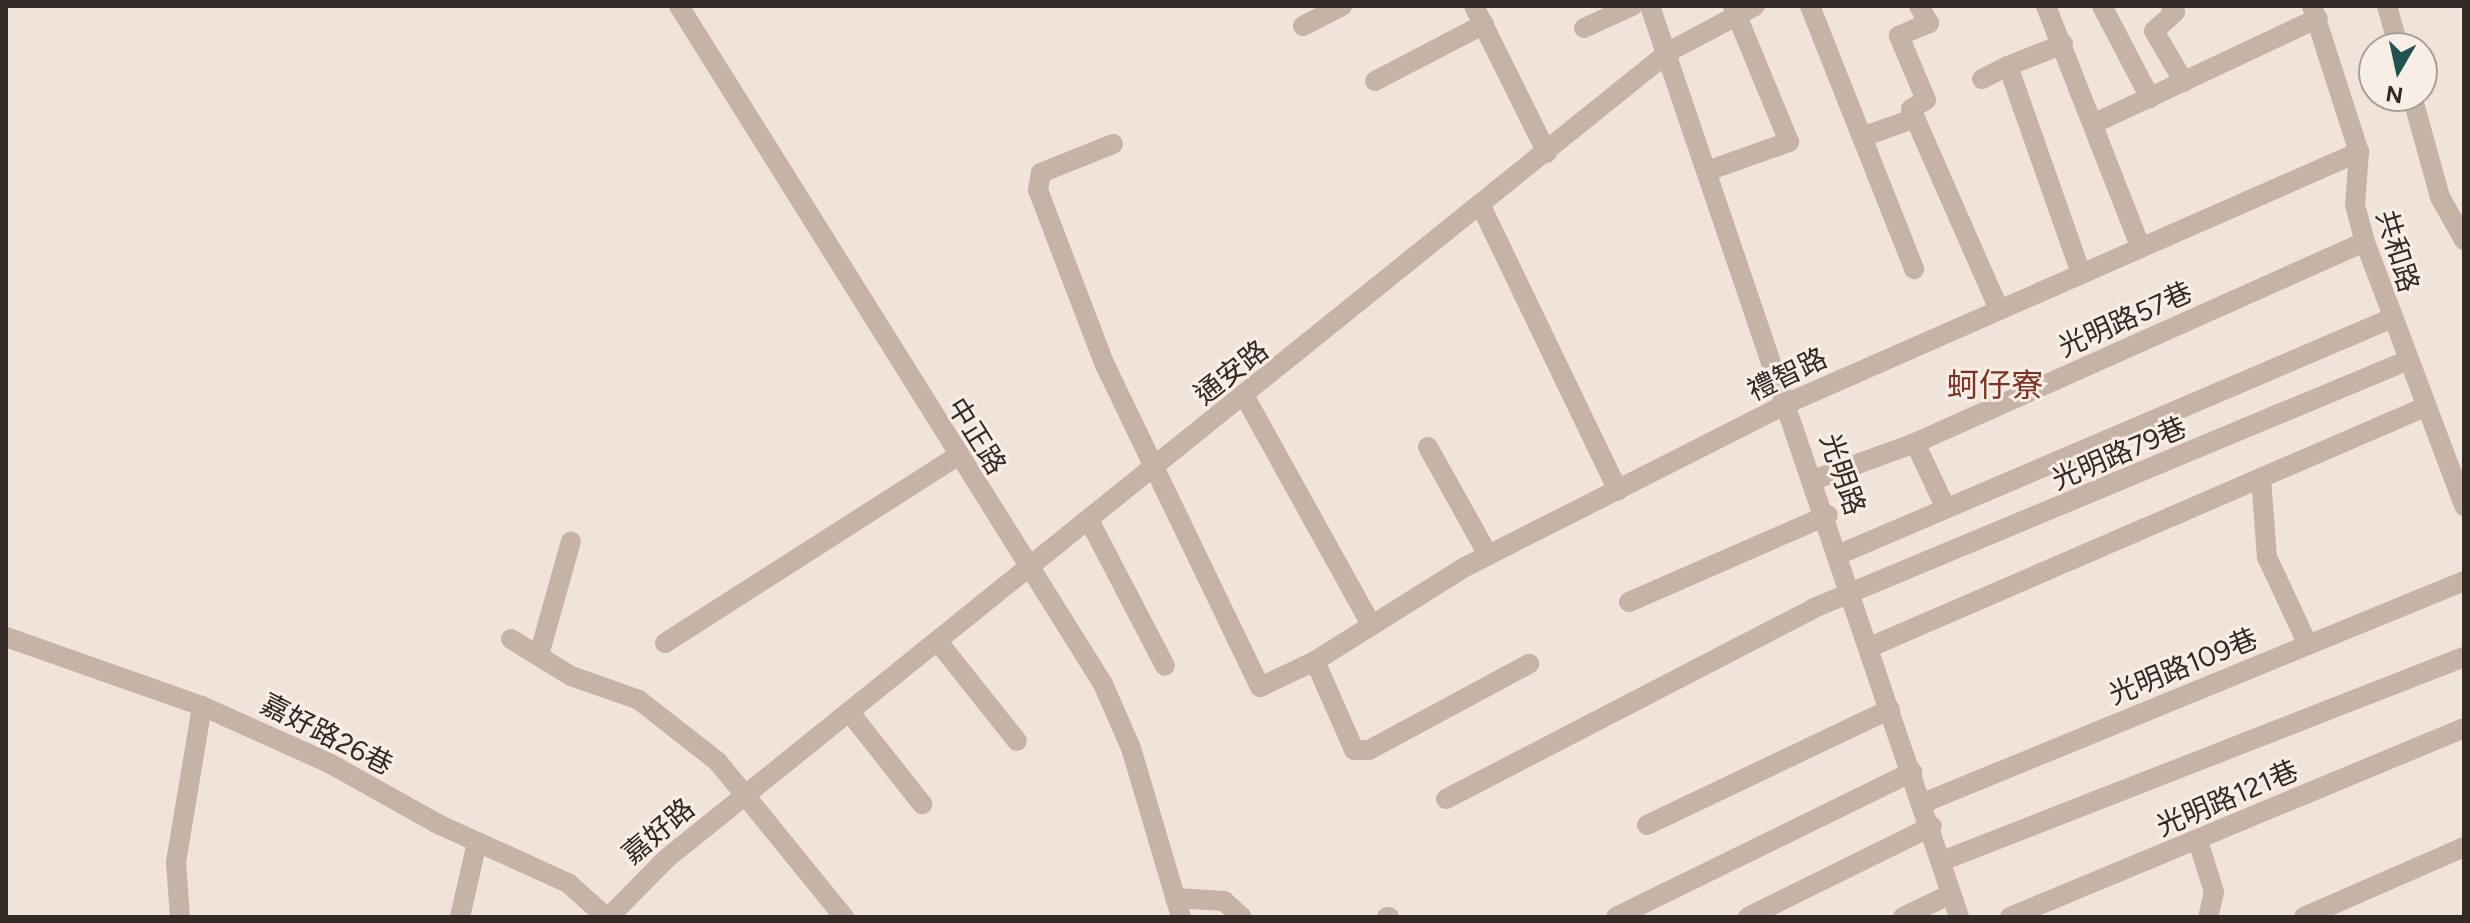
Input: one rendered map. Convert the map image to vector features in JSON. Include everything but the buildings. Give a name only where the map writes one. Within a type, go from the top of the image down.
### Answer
[{"type":"street","name":"中正路","points":[[679,6],[956,457],[1103,684],[1131,748],[1178,908]]},
{"type":"street","points":[[1303,26],[1342,6]]},
{"type":"street","points":[[1584,28],[1632,6]]},
{"type":"street","name":"光明路","points":[[1650,6],[1670,51],[1816,479],[1890,709],[1932,826],[1959,917]]},
{"type":"street","points":[[1810,6],[1865,136],[1914,269]]},
{"type":"street","points":[[1919,6],[1929,23],[1899,36],[1926,100],[1911,109],[1998,307]]},
{"type":"street","points":[[2046,6],[2095,123],[2139,243]]},
{"type":"street","points":[[2102,6],[2150,98]]},
{"type":"street","points":[[2171,6],[2175,12],[2154,31],[2184,82]]},
{"type":"street","points":[[2387,6],[2394,32]]},
{"type":"street","points":[[1710,170],[1789,142],[1741,9]]},
{"type":"street","name":"通安路","points":[[748,793],[851,714],[1029,567],[1090,522],[1157,464],[1245,397],[1670,51],[1741,9]]},
{"type":"street","points":[[2095,123],[2184,82],[2315,12]]},
{"type":"street","name":"共和路","points":[[2315,12],[2359,152],[2355,205],[2365,242],[2390,319],[2464,506]]},
{"type":"street","points":[[1375,81],[1479,15],[1547,153]]},
{"type":"street","points":[[1982,79],[2063,44]]},
{"type":"street","points":[[2008,66],[2080,270]]},
{"type":"street","points":[[2416,112],[2440,197],[2464,240]]},
{"type":"street","points":[[1865,136],[1915,118]]},
{"type":"street","points":[[1113,144],[1041,173],[1038,190],[1105,365],[1157,464]]},
{"type":"street","name":"禮智路","points":[[1157,464],[1260,687],[1315,661],[1369,621],[1488,555],[1788,403],[2139,243],[2359,152]]},
{"type":"street","points":[[1481,206],[1618,491]]},
{"type":"street","name":"光明路57巷","points":[[1816,479],[1915,443],[2365,242]]},
{"type":"street","name":"光明路79巷","points":[[1840,554],[1944,504],[2390,319]]},
{"type":"street","name":"光明路79巷","points":[[1446,799],[1760,635],[2406,361]]},
{"type":"street","points":[[1245,397],[1369,621]]},
{"type":"street","points":[[1870,647],[2425,407]]},
{"type":"street","points":[[1915,443],[1944,504]]},
{"type":"street","points":[[1428,447],[1488,555]]},
{"type":"street","points":[[665,643],[956,457]]},
{"type":"street","points":[[2261,478],[2267,557],[2308,645]]},
{"type":"street","points":[[1629,602],[1828,515]]},
{"type":"street","points":[[1090,522],[1165,666]]},
{"type":"street","points":[[539,655],[571,541]]},
{"type":"street","name":"光明路109巷","points":[[1923,803],[2464,581]]},
{"type":"street","name":"嘉好路26巷","points":[[6,637],[202,706],[477,842],[568,883],[608,917]]},
{"type":"street","points":[[511,639],[571,676],[639,700],[748,793],[844,917]]},
{"type":"street","points":[[939,643],[1017,741]]},
{"type":"street","points":[[1942,861],[2464,657]]},
{"type":"street","points":[[1315,661],[1354,750],[1369,750],[1529,664]]},
{"type":"street","points":[[180,917],[176,862],[202,706]]},
{"type":"street","points":[[1647,825],[1890,709]]},
{"type":"street","points":[[851,714],[922,804]]},
{"type":"street","name":"光明路121巷","points":[[2010,917],[2464,728]]},
{"type":"street","points":[[1616,917],[1912,772]]},
{"type":"street","name":"嘉好路","points":[[608,917],[638,883],[748,793]]},
{"type":"street","points":[[1748,917],[1932,826]]},
{"type":"street","points":[[2198,841],[2214,892],[2208,917]]},
{"type":"street","points":[[460,917],[477,842]]},
{"type":"street","points":[[2304,917],[2464,847]]},
{"type":"street","points":[[1903,917],[1951,894]]},
{"type":"street","points":[[1178,908],[1224,901],[1242,917]]},
{"type":"district","name":"蚵仔寮","points":[[1995,385]]}]
